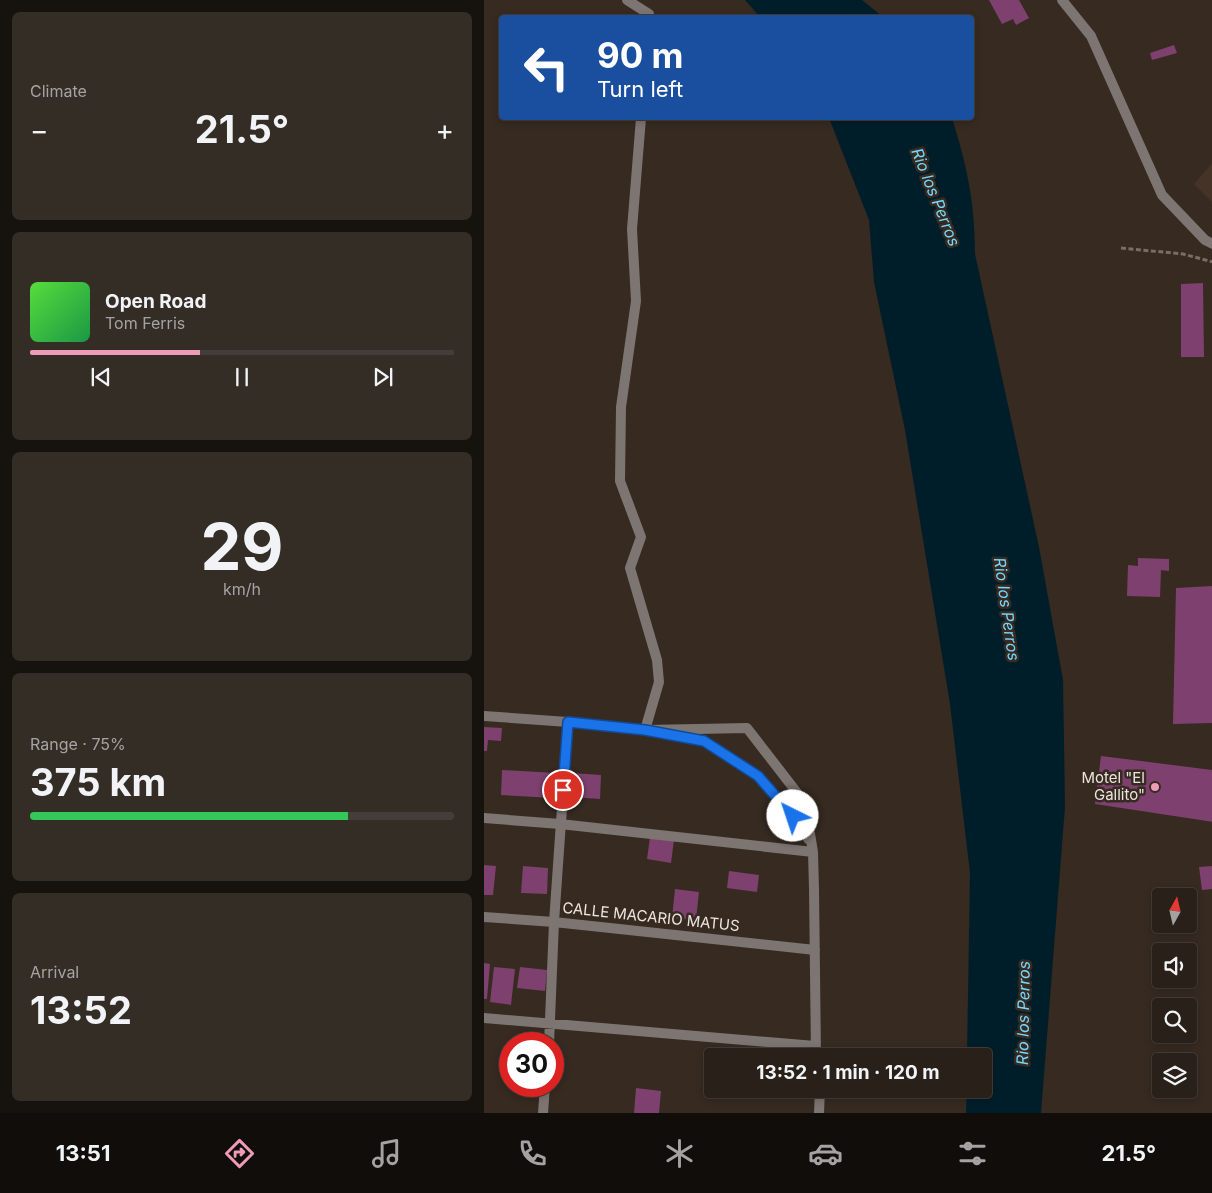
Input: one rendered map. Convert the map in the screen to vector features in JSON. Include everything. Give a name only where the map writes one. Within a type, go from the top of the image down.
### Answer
[{"type":"street","points":[[627,0],[649,15]]},
{"type":"street","points":[[1062,0],[1090,36],[1162,195],[1205,240],[1212,244]]},
{"type":"street","points":[[641,120],[632,229],[636,301],[621,406],[620,481],[640,537],[630,568],[657,660],[659,682],[645,730]]},
{"type":"street","points":[[484,716],[645,730],[704,741],[758,776],[804,830],[812,852]]},
{"type":"street","points":[[550,1032],[554,922],[568,722]]},
{"type":"street","points":[[645,730],[746,728],[805,804],[812,852],[816,1048]]},
{"type":"street","points":[[484,818],[560,824],[812,852]]},
{"type":"street","name":"CALLE MACARIO MATUS","points":[[484,917],[554,922],[815,950]]},
{"type":"street","points":[[484,1018],[786,1048]]},
{"type":"street","points":[[543,1113],[544,1097]]},
{"type":"street","points":[[819,1113],[820,1098]]},
{"type":"path","points":[[1121,248],[1183,254],[1212,262]]},
{"type":"shaded area","points":[[1212,163],[1213,202],[1194,184]]},
{"type":"water","points":[[745,0],[862,0],[881,15],[758,15]]},
{"type":"water","name":"Rio los Perros","points":[[830,120],[953,120],[962,152],[972,201],[975,254],[1039,547],[1063,680],[1065,807],[1041,1113],[966,1113],[967,1098],[992,1098],[992,1048],[967,1048],[970,873],[950,704],[905,430],[874,282],[869,220]]},
{"type":"building","points":[[989,0],[1019,0],[1029,18],[1016,25],[1013,19],[1002,24]]},
{"type":"building","points":[[1174,45],[1177,53],[1152,60],[1150,53]]},
{"type":"building","points":[[1203,283],[1204,357],[1181,357],[1181,284]]},
{"type":"building","points":[[1138,558],[1169,559],[1169,571],[1161,570],[1160,597],[1127,596],[1128,565],[1138,566]]},
{"type":"building","points":[[1213,586],[1213,723],[1173,724],[1176,588]]},
{"type":"building","points":[[484,727],[502,728],[501,741],[488,740],[487,751],[484,751]]},
{"type":"building","name":"Motel \"El Gallito\"","points":[[1101,756],[1213,770],[1213,822],[1095,804]]},
{"type":"building","points":[[502,770],[556,773],[554,798],[501,795]]},
{"type":"building","points":[[572,773],[601,775],[600,799],[570,797]]},
{"type":"building","points":[[650,837],[674,840],[671,863],[647,859]]},
{"type":"building","points":[[484,865],[496,866],[493,895],[484,895]]},
{"type":"building","points":[[523,866],[548,868],[547,894],[521,893]]},
{"type":"building","points":[[1213,866],[1213,889],[1202,890],[1199,867]]},
{"type":"building","points":[[729,871],[759,875],[757,892],[727,888]]},
{"type":"building","points":[[675,889],[699,892],[696,920],[672,918]]},
{"type":"building","points":[[484,963],[490,964],[487,999],[484,999]]},
{"type":"building","points":[[494,967],[515,969],[511,1005],[490,1002]]},
{"type":"building","points":[[520,967],[547,970],[545,991],[517,988]]},
{"type":"building","points":[[636,1088],[661,1091],[659,1113],[634,1113]]},
{"type":"place","name":"Motel \"El Gallito\"","points":[[1155,787]]},
{"type":"route","points":[[563,790],[568,722],[645,730],[704,741],[758,776],[793,816]]}]
